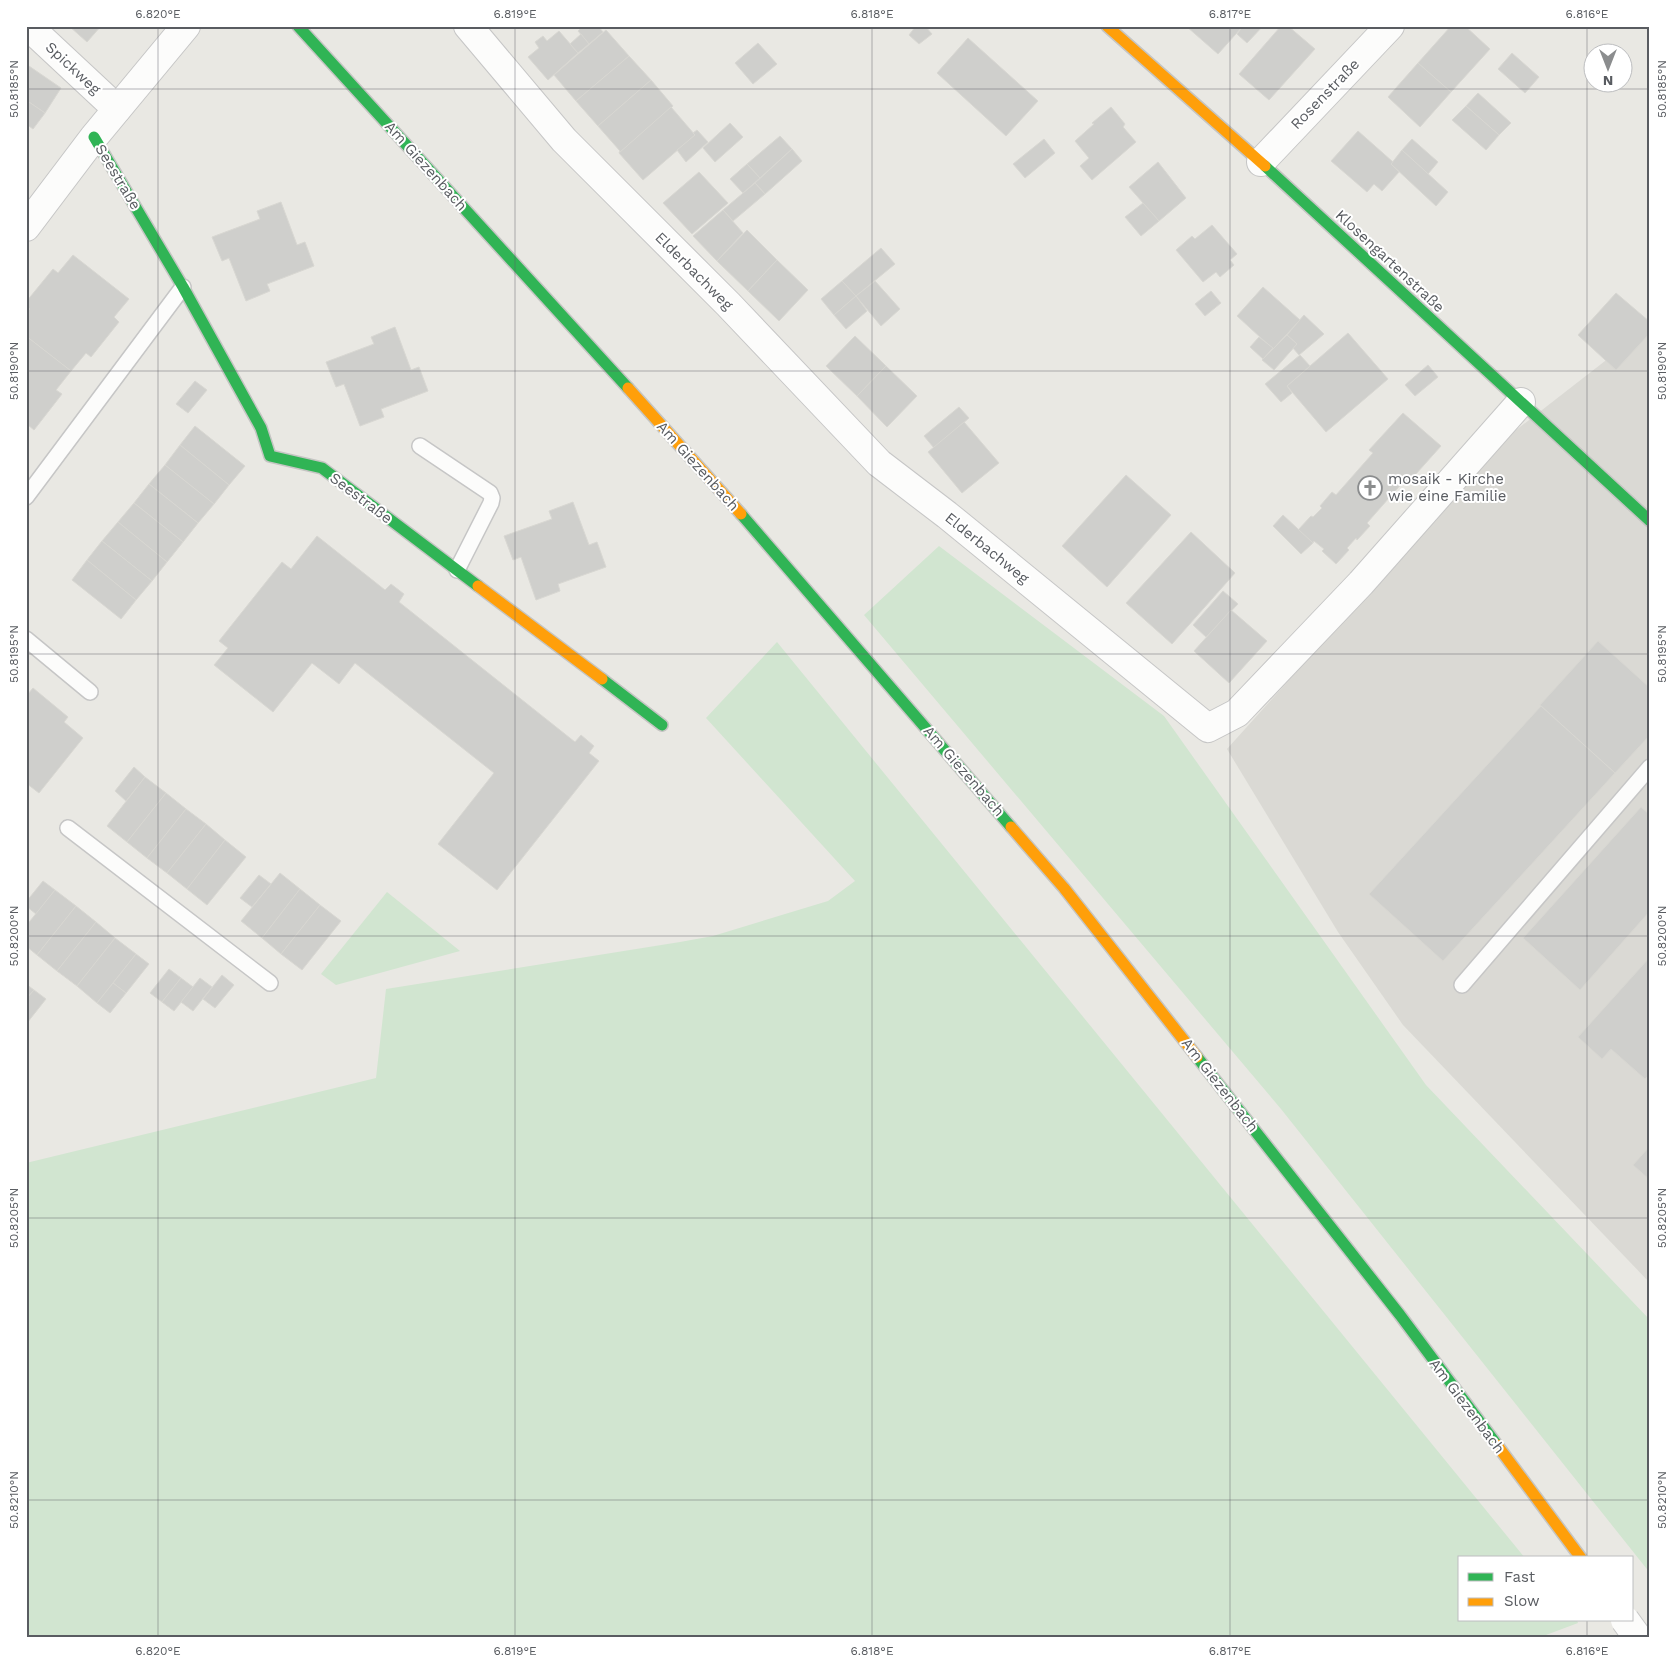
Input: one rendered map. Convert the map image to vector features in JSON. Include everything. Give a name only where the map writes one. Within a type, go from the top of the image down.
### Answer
[{"type":"street","name":"Spickweg","points":[[28,26],[117,109]]},
{"type":"street","name":"Seestraße","points":[[26,227],[94,137],[186,26]]},
{"type":"street","name":"Am Giezenbach","points":[[298,26],[727,497],[1064,888],[1400,1315],[1579,1556]]},
{"type":"street","name":"Elderbachweg","points":[[468,26],[564,140],[728,304],[879,463],[947,515],[1208,728],[1237,713],[1361,583],[1521,402]]},
{"type":"street","name":"Klosengartenstraße","points":[[1107,26],[1261,162],[1650,521]]},
{"type":"street","name":"Rosenstraße","points":[[1261,162],[1390,26]]},
{"type":"street","name":"Seestraße","points":[[94,137],[183,287],[261,428],[270,456],[322,468],[662,725]]},
{"type":"street","points":[[1626,1622],[1638,1638]]},
{"type":"lane","points":[[26,497],[183,287]]},
{"type":"lane","points":[[420,446],[490,493],[492,498],[457,570]]},
{"type":"lane","points":[[26,639],[90,692]]},
{"type":"lane","points":[[1462,985],[1650,767]]},
{"type":"lane","points":[[68,828],[270,984]]},
{"type":"shaded area","points":[[1650,326],[1650,1283],[1403,1025],[1338,932],[1227,749],[1511,434]]},
{"type":"green space","points":[[939,546],[1164,716],[1426,1085],[1650,1320],[1650,1573],[1281,1109],[864,615]]},
{"type":"green space","points":[[777,642],[1523,1556],[1458,1556],[1458,1622],[1578,1623],[1538,1638],[26,1638],[26,1163],[376,1078],[386,989],[713,936],[828,901],[855,881],[706,718]]},
{"type":"green space","points":[[387,892],[460,951],[336,985],[321,974]]},
{"type":"building","points":[[69,26],[101,26],[87,42]]},
{"type":"building","points":[[583,26],[598,26],[603,32],[589,44],[578,31]]},
{"type":"building","points":[[916,26],[925,26],[932,34],[919,44],[909,35]]},
{"type":"building","points":[[1186,26],[1243,26],[1218,54]]},
{"type":"building","points":[[1243,26],[1263,26],[1247,43],[1237,34]]},
{"type":"building","points":[[1281,26],[1288,26],[1315,49],[1269,100],[1239,74]]},
{"type":"building","points":[[1451,26],[1465,26],[1490,49],[1451,92],[1418,63]]},
{"type":"building","points":[[606,30],[629,56],[576,101],[554,75]]},
{"type":"building","points":[[559,31],[578,53],[548,80],[528,57],[539,48],[535,42],[543,36],[547,41]]},
{"type":"building","points":[[581,34],[589,44],[578,53],[570,44]]},
{"type":"building","points":[[968,38],[1038,101],[1006,136],[937,73]]},
{"type":"building","points":[[758,43],[777,64],[753,84],[735,63]]},
{"type":"building","points":[[1512,53],[1539,77],[1525,93],[1498,69]]},
{"type":"building","points":[[629,56],[651,80],[598,126],[576,101]]},
{"type":"building","points":[[1418,63],[1451,92],[1420,127],[1388,97]]},
{"type":"building","points":[[26,64],[61,88],[45,113],[26,100]]},
{"type":"building","points":[[651,80],[673,106],[619,153],[620,151],[598,126]]},
{"type":"building","points":[[1478,93],[1511,123],[1499,135],[1466,106]]},
{"type":"building","points":[[26,100],[45,113],[33,129],[26,124]]},
{"type":"building","points":[[1466,106],[1499,135],[1486,150],[1452,120]]},
{"type":"building","points":[[671,107],[695,135],[643,180],[619,153]]},
{"type":"building","points":[[1111,107],[1125,124],[1123,127],[1136,142],[1092,180],[1080,166],[1089,158],[1075,141]]},
{"type":"building","points":[[730,123],[743,137],[715,162],[703,148]]},
{"type":"building","points":[[697,130],[708,142],[686,162],[677,150],[695,135],[693,133]]},
{"type":"building","points":[[1358,131],[1393,162],[1391,164],[1399,172],[1382,191],[1374,184],[1367,192],[1331,161]]},
{"type":"building","points":[[780,136],[792,149],[760,178],[747,164]]},
{"type":"building","points":[[1044,139],[1055,153],[1025,178],[1013,164]]},
{"type":"building","points":[[1412,139],[1438,162],[1428,174],[1402,150]]},
{"type":"building","points":[[792,149],[802,161],[765,194],[755,183]]},
{"type":"building","points":[[1402,150],[1448,192],[1436,206],[1391,164]]},
{"type":"building","points":[[1158,162],[1186,198],[1159,221],[1129,187]]},
{"type":"building","points":[[747,164],[760,178],[743,193],[730,179]]},
{"type":"building","points":[[699,172],[728,203],[692,234],[663,203]]},
{"type":"building","points":[[755,183],[765,194],[733,221],[723,210]]},
{"type":"building","points":[[281,202],[297,245],[305,242],[314,266],[267,284],[270,291],[246,301],[229,258],[222,261],[212,237],[260,219],[257,211]]},
{"type":"building","points":[[1143,203],[1159,221],[1141,236],[1125,217]]},
{"type":"building","points":[[723,210],[743,233],[717,261],[693,236]]},
{"type":"building","points":[[1212,225],[1237,254],[1230,260],[1234,265],[1220,277],[1216,272],[1203,282],[1176,250],[1192,236],[1195,239]]},
{"type":"building","points":[[747,230],[777,260],[748,291],[717,261]]},
{"type":"building","points":[[881,248],[895,264],[856,296],[842,281]]},
{"type":"building","points":[[73,255],[129,299],[114,317],[119,322],[91,357],[86,353],[71,371],[26,336],[26,313],[30,309],[26,306],[26,302],[53,269],[58,273]]},
{"type":"building","points":[[777,260],[808,290],[779,321],[748,291]]},
{"type":"building","points":[[842,281],[856,296],[834,315],[821,299]]},
{"type":"building","points":[[875,281],[900,309],[881,326],[856,296]]},
{"type":"building","points":[[1263,287],[1300,320],[1273,349],[1237,316]]},
{"type":"building","points":[[1211,291],[1221,303],[1205,316],[1195,304]]},
{"type":"building","points":[[1616,293],[1650,322],[1650,333],[1616,370],[1578,335]]},
{"type":"building","points":[[856,296],[867,311],[846,329],[834,315]]},
{"type":"building","points":[[1304,315],[1324,334],[1299,355],[1293,348],[1297,344],[1287,335]]},
{"type":"building","points":[[395,327],[411,370],[419,367],[428,391],[381,409],[384,417],[360,426],[344,384],[336,387],[326,362],[374,344],[371,337]]},
{"type":"building","points":[[1348,333],[1388,379],[1326,432],[1287,386]]},
{"type":"building","points":[[1287,335],[1297,344],[1274,370],[1262,360]]},
{"type":"building","points":[[26,336],[71,371],[56,390],[62,394],[34,430],[28,425],[26,427]]},
{"type":"building","points":[[855,336],[886,366],[857,396],[826,366]]},
{"type":"building","points":[[1259,337],[1273,348],[1263,359],[1250,347]]},
{"type":"building","points":[[1300,355],[1310,366],[1287,386],[1292,393],[1281,402],[1265,384]]},
{"type":"building","points":[[1428,365],[1438,377],[1415,396],[1405,385]]},
{"type":"building","points":[[886,366],[917,396],[887,427],[857,396]]},
{"type":"building","points":[[195,381],[207,390],[188,413],[176,404]]},
{"type":"building","points":[[959,407],[969,418],[934,448],[924,436]]},
{"type":"building","name":"mosaik - Kirche wie eine Familie","points":[[1403,413],[1441,446],[1407,484],[1404,481],[1367,523],[1370,526],[1347,548],[1349,550],[1336,564],[1322,551],[1324,549],[1314,541],[1313,543],[1298,530],[1311,516],[1313,517],[1322,508],[1320,506],[1332,492],[1336,495],[1373,453],[1369,450]]},
{"type":"building","points":[[964,422],[999,463],[962,493],[928,452]]},
{"type":"building","points":[[195,426],[245,466],[229,485],[180,445]]},
{"type":"building","points":[[180,445],[229,485],[214,504],[165,465]]},
{"type":"building","points":[[165,465],[214,504],[198,523],[149,484]]},
{"type":"building","points":[[1126,475],[1171,515],[1107,587],[1062,546]]},
{"type":"building","points":[[149,484],[198,523],[183,542],[134,503]]},
{"type":"building","points":[[573,502],[589,545],[597,542],[606,567],[558,584],[560,591],[536,600],[521,557],[513,560],[504,536],[552,519],[549,511]]},
{"type":"building","points":[[134,503],[183,542],[167,562],[118,522]]},
{"type":"building","points":[[1283,515],[1313,543],[1301,554],[1273,526]]},
{"type":"building","points":[[118,522],[167,562],[152,581],[102,541]]},
{"type":"building","points":[[1191,532],[1235,573],[1172,644],[1126,603]]},
{"type":"building","points":[[317,536],[385,590],[391,584],[404,594],[399,602],[575,742],[581,735],[594,746],[589,753],[599,761],[497,890],[438,844],[494,773],[355,663],[339,684],[312,663],[273,712],[214,665],[228,648],[219,641],[282,562],[291,569]]},
{"type":"building","points":[[102,541],[152,581],[136,600],[87,560]]},
{"type":"building","points":[[87,560],[136,600],[121,619],[72,580]]},
{"type":"building","points":[[1223,591],[1238,604],[1206,637],[1193,625]]},
{"type":"building","points":[[1231,610],[1267,641],[1229,683],[1194,651]]},
{"type":"building","points":[[1598,641],[1650,688],[1650,735],[1615,773],[1540,705]]},
{"type":"building","points":[[33,688],[68,717],[64,722],[83,738],[39,793],[26,783],[26,692],[28,694]]},
{"type":"building","points":[[1541,706],[1615,773],[1443,961],[1369,894]]},
{"type":"building","points":[[134,767],[145,777],[126,801],[115,791]]},
{"type":"building","points":[[145,777],[166,793],[127,842],[107,826]]},
{"type":"building","points":[[166,793],[186,809],[147,858],[127,842]]},
{"type":"building","points":[[1641,807],[1650,815],[1650,911],[1580,990],[1523,938]]},
{"type":"building","points":[[186,809],[206,824],[167,873],[147,858]]},
{"type":"building","points":[[206,824],[225,840],[187,889],[167,873]]},
{"type":"building","points":[[225,840],[246,857],[207,905],[187,889]]},
{"type":"building","points":[[280,873],[300,889],[262,938],[241,921]]},
{"type":"building","points":[[259,875],[271,884],[252,907],[240,898]]},
{"type":"building","points":[[43,881],[55,890],[36,914],[26,906],[26,902]]},
{"type":"building","points":[[300,889],[320,905],[281,954],[262,938]]},
{"type":"building","points":[[55,890],[76,906],[37,955],[26,946],[26,926]]},
{"type":"building","points":[[320,905],[341,921],[302,970],[281,954]]},
{"type":"building","points":[[76,906],[96,922],[57,971],[37,955]]},
{"type":"building","points":[[96,922],[115,938],[77,986],[57,971]]},
{"type":"building","points":[[115,938],[136,954],[97,1003],[77,986]]},
{"type":"building","points":[[136,954],[149,964],[126,993],[113,983]]},
{"type":"building","points":[[1650,957],[1650,1074],[1645,1079],[1611,1049],[1602,1059],[1578,1037]]},
{"type":"building","points":[[169,969],[181,978],[162,1002],[150,993]]},
{"type":"building","points":[[222,975],[234,985],[215,1008],[203,999]]},
{"type":"building","points":[[181,978],[193,987],[174,1011],[162,1002]]},
{"type":"building","points":[[200,978],[212,987],[193,1011],[181,1002]]},
{"type":"building","points":[[113,983],[126,993],[110,1013],[97,1003]]},
{"type":"building","points":[[26,984],[34,990],[26,999]]},
{"type":"building","points":[[34,990],[46,999],[27,1023],[26,999]]},
{"type":"building","points":[[1650,1146],[1650,1180],[1633,1165]]},
{"type":"traffic: fast","points":[[298,26],[628,388]]},
{"type":"traffic: fast","points":[[94,137],[183,287],[261,428],[270,456],[322,468],[478,586]]},
{"type":"traffic: fast","points":[[1265,166],[1650,521]]},
{"type":"traffic: fast","points":[[741,514],[1011,827]]},
{"type":"traffic: fast","points":[[602,679],[662,725]]},
{"type":"traffic: fast","points":[[1197,1057],[1400,1315],[1497,1445]]},
{"type":"traffic: slow","points":[[1107,26],[1265,166]]},
{"type":"traffic: slow","points":[[628,388],[741,514]]},
{"type":"traffic: slow","points":[[478,586],[602,679]]},
{"type":"traffic: slow","points":[[1011,827],[1064,888],[1197,1057]]},
{"type":"traffic: slow","points":[[1497,1445],[1580,1556]]},
{"type":"place","name":"mosaik - Kirche wie eine Familie","points":[[1370,488]]}]
